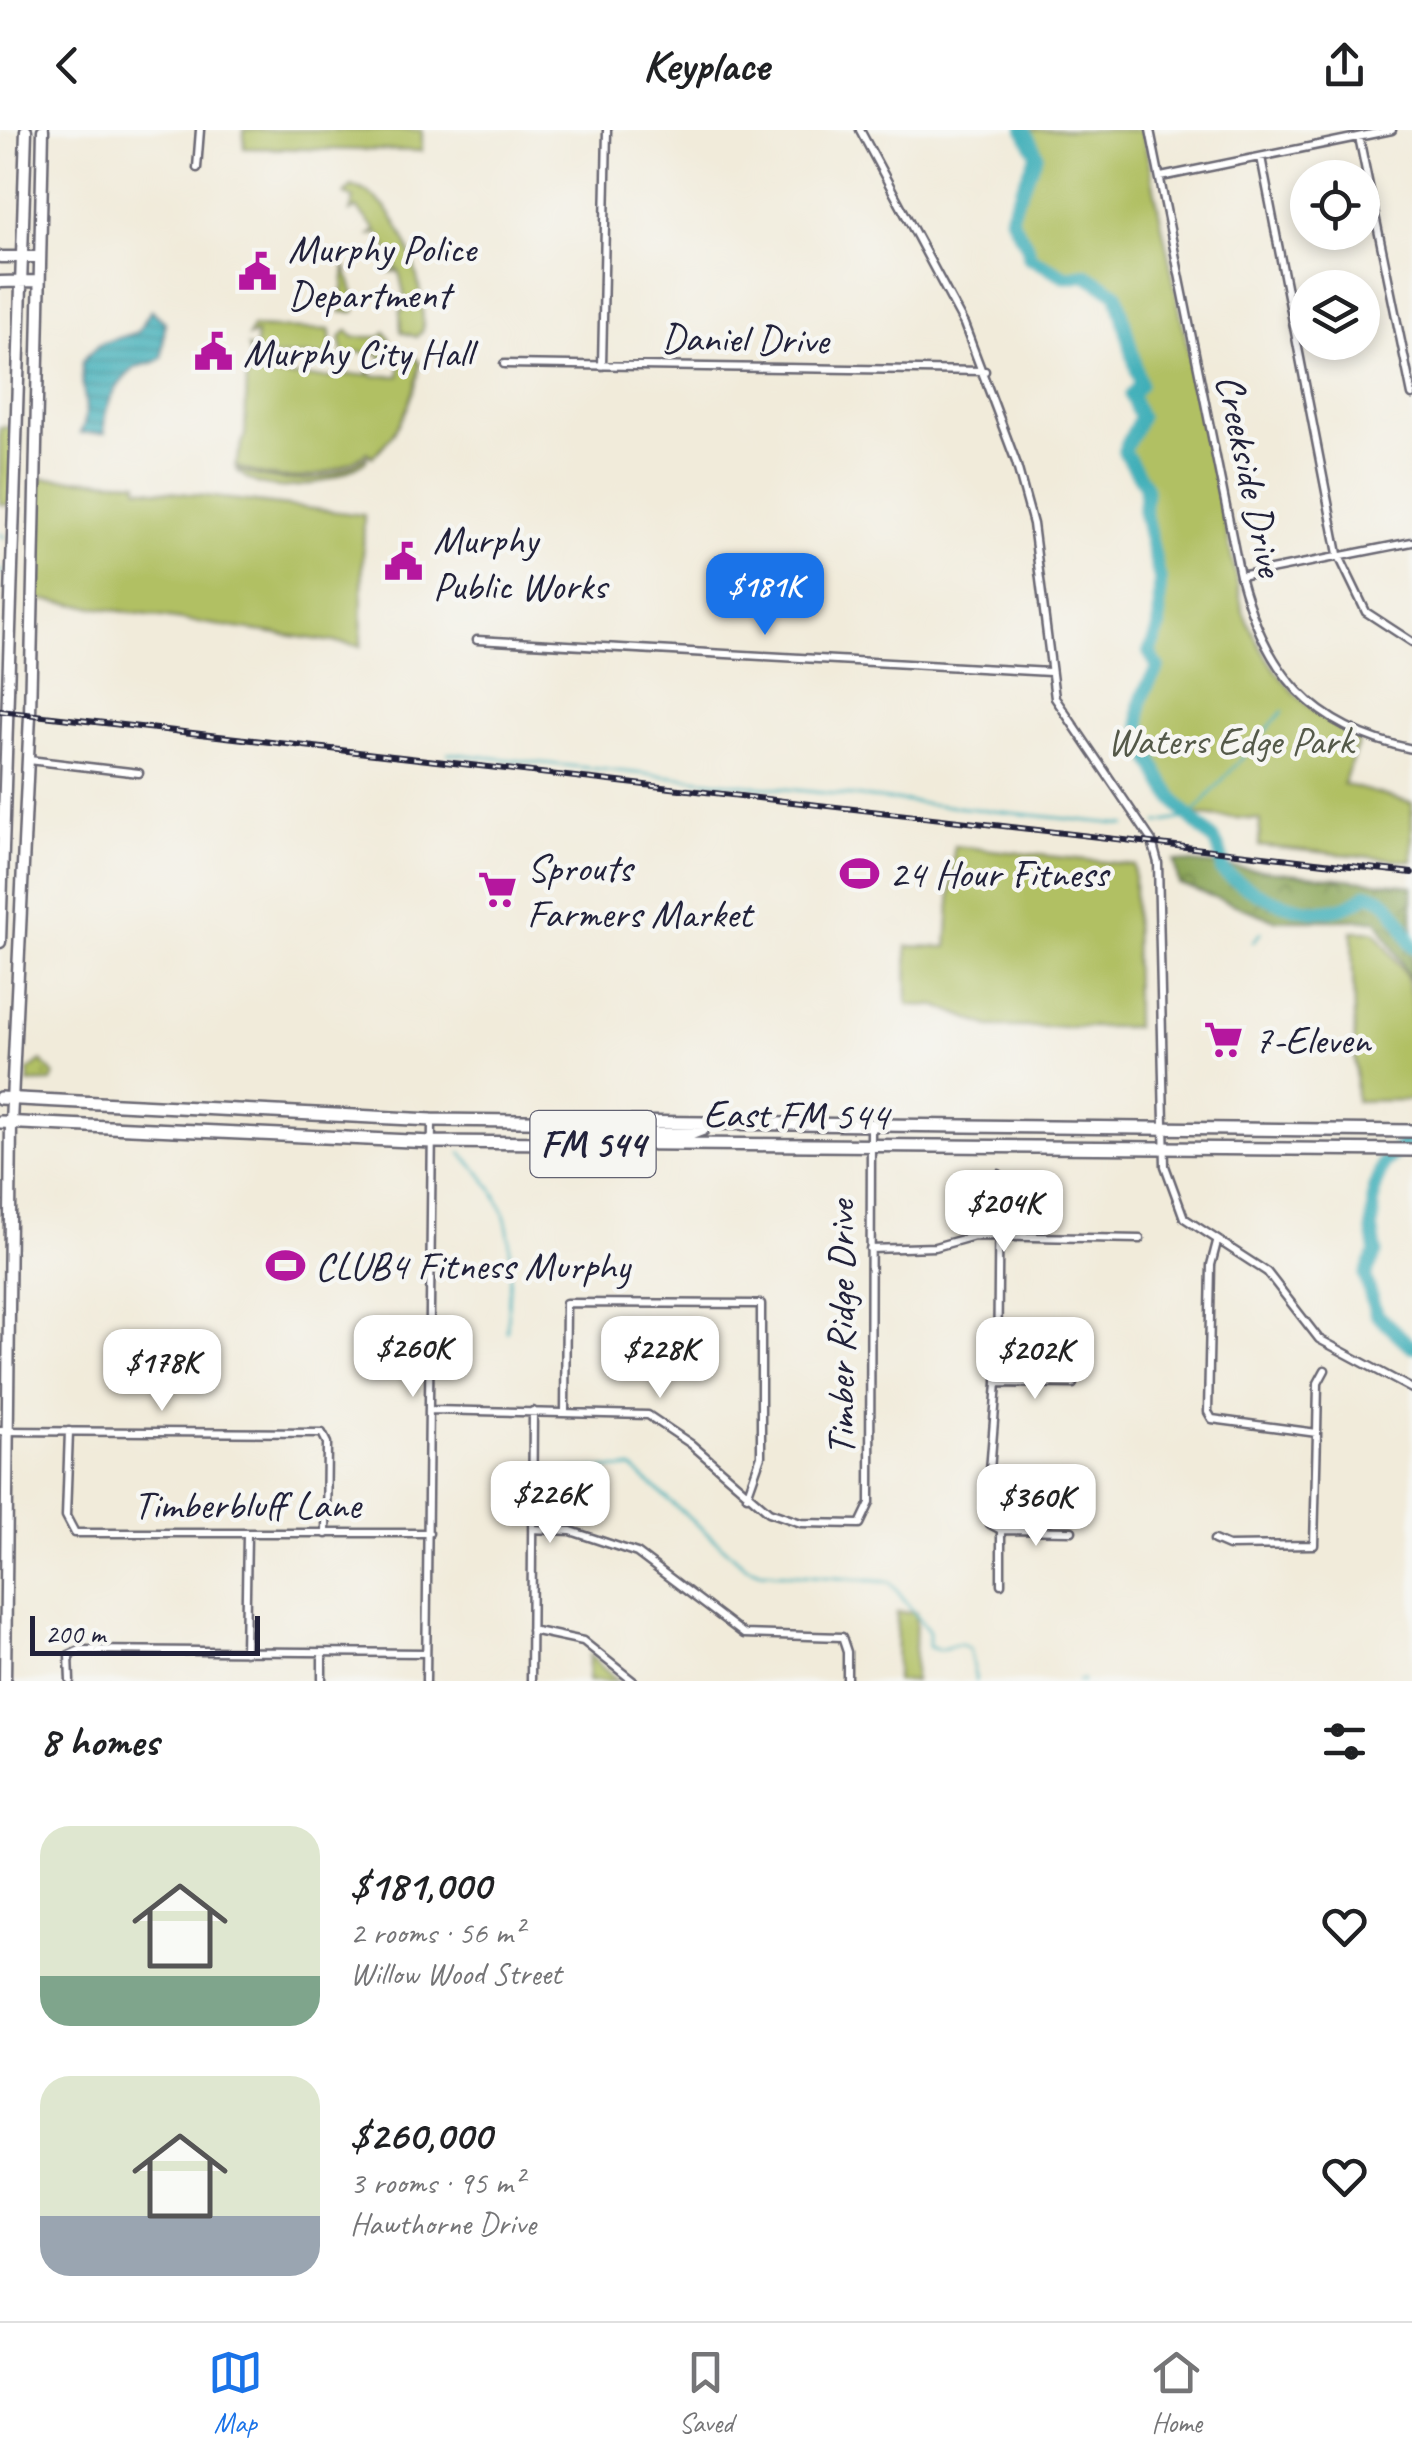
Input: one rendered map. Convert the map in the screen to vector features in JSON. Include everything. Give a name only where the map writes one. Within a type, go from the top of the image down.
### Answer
[{"type":"main road","points":[[0,942],[5,885],[26,130]]},
{"type":"main road","points":[[6,1681],[6,1099],[28,760],[43,130]]},
{"type":"main road","points":[[0,257],[39,258]]},
{"type":"main road","points":[[0,282],[38,281]]},
{"type":"main road","points":[[18,448],[35,449]]},
{"type":"main road","points":[[5,885],[22,885]]},
{"type":"main road","name":"East FM 544","points":[[6,1099],[432,1120],[871,1128],[1412,1131]]},
{"type":"main road","points":[[181,1128],[183,1106]]},
{"type":"main road","name":"East FM 544","points":[[6,1122],[432,1142],[1412,1150]]},
{"type":"main road","points":[[604,1144],[605,1134],[690,1134],[712,1125]]},
{"type":"street","points":[[198,168],[200,130]]},
{"type":"street","points":[[602,366],[607,130]]},
{"type":"street","points":[[860,130],[985,371],[1033,524],[1050,672],[1066,719],[1144,826],[1155,852],[1167,1182],[1178,1210],[1217,1242],[1267,1272],[1319,1338],[1412,1389]]},
{"type":"street","name":"Creekside Drive","points":[[1150,130],[1240,576],[1263,643],[1282,674],[1317,710],[1347,730],[1412,749]]},
{"type":"street","points":[[1160,178],[1392,130]]},
{"type":"street","points":[[1359,137],[1412,395]]},
{"type":"street","points":[[1261,157],[1338,554],[1366,612],[1412,642]]},
{"type":"street","name":"Daniel Drive","points":[[504,364],[985,371]]},
{"type":"street","points":[[1240,576],[1412,542]]},
{"type":"street","points":[[477,640],[1050,672]]},
{"type":"street","points":[[28,760],[138,773]]},
{"type":"street","points":[[426,1681],[432,1120]]},
{"type":"street","name":"Timber Ridge Drive","points":[[747,1496],[769,1512],[801,1523],[860,1524],[870,1503],[871,1128]]},
{"type":"street","points":[[999,1174],[997,1383],[987,1508],[990,1524],[1001,1530],[1072,1531]]},
{"type":"street","points":[[870,1249],[922,1248],[974,1236],[1140,1239]]},
{"type":"street","points":[[1217,1242],[1209,1291],[1208,1412],[1212,1419],[1316,1433]]},
{"type":"street","points":[[430,1410],[648,1415],[690,1444],[747,1496],[761,1456],[761,1304],[566,1303],[565,1412]]},
{"type":"street","points":[[1214,1540],[1228,1546],[1314,1545],[1318,1383],[1325,1370]]},
{"type":"street","points":[[997,1383],[1073,1384]]},
{"type":"street","points":[[530,1681],[534,1411]]},
{"type":"street","points":[[4,1431],[322,1433],[326,1443],[326,1534]]},
{"type":"street","name":"Timberbluff Lane","points":[[68,1431],[68,1527],[81,1534],[429,1534]]},
{"type":"street","points":[[532,1529],[572,1531],[637,1553],[744,1634],[842,1637],[848,1652],[846,1681]]},
{"type":"street","points":[[1001,1530],[1001,1584]]},
{"type":"street","points":[[245,1652],[248,1534]]},
{"type":"street","points":[[531,1630],[583,1641],[632,1681]]},
{"type":"street","points":[[70,1681],[69,1655],[80,1650],[426,1653]]},
{"type":"street","points":[[322,1653],[322,1681]]},
{"type":"green space","points":[[244,130],[422,130],[422,151],[244,148]]},
{"type":"green space","name":"Waters Edge Park","points":[[1023,130],[1142,130],[1243,611],[1263,652],[1289,687],[1320,717],[1359,741],[1343,784],[1412,803],[1412,861],[1259,846],[1260,820],[1187,814],[1151,757],[1139,707],[1158,667],[1149,652],[1159,629],[1160,580],[1144,510],[1146,487],[1124,451],[1140,418],[1131,396],[1140,384],[1117,294],[1085,274],[1067,277],[1029,257],[1011,214],[1037,154]]},
{"type":"green space","points":[[352,186],[370,194],[385,208],[407,246],[420,290],[423,330],[417,337],[401,332],[400,311],[407,308],[399,271],[391,272],[397,267],[379,233],[371,235],[376,230],[357,208],[350,212],[354,198],[344,194]]},
{"type":"green space","points":[[345,265],[357,305],[354,312],[341,312]]},
{"type":"green space","points":[[252,327],[330,330],[331,356],[250,357],[248,347],[256,351],[256,333],[248,337]]},
{"type":"green space","points":[[348,330],[353,337],[381,337],[385,332],[390,339],[387,356],[381,359],[380,353],[353,352],[352,359],[344,357],[340,338]]},
{"type":"green space","points":[[412,353],[420,364],[410,403],[398,426],[372,457],[367,452],[336,470],[303,477],[270,476],[235,466],[245,435],[247,375],[334,378],[337,368],[340,375],[367,375],[370,369],[371,376],[399,376],[401,359]]},
{"type":"green space","points":[[0,427],[13,427],[11,505],[0,504]]},
{"type":"green space","points":[[367,456],[366,461],[336,477],[300,486],[264,485],[235,469],[269,478],[302,480],[335,473]]},
{"type":"green space","points":[[40,478],[138,482],[138,488],[364,515],[361,646],[37,599]]},
{"type":"green space","points":[[954,846],[1134,865],[1135,1027],[990,1027],[937,1006],[908,1005],[907,946],[947,947]]},
{"type":"green space","points":[[1174,861],[1412,886],[1412,982],[1377,920],[1275,920],[1179,884]]},
{"type":"green space","points":[[1352,931],[1375,931],[1406,975],[1412,1001],[1412,1100],[1356,1101]]},
{"type":"green space","points":[[42,1061],[54,1075],[51,1082],[28,1083],[29,1070]]},
{"type":"green space","points":[[897,1612],[916,1613],[914,1681],[896,1681]]},
{"type":"green space","points":[[589,1655],[617,1681],[588,1681]]},
{"type":"water","points":[[151,310],[165,322],[162,358],[137,367],[121,382],[108,406],[105,433],[80,433],[86,415],[83,360],[99,344],[138,332]]},
{"type":"waterway","points":[[1024,130],[1037,154],[1011,214],[1029,257],[1067,277],[1085,274],[1117,294],[1140,384],[1131,396],[1140,418],[1124,451],[1146,487],[1144,510],[1160,580],[1159,629],[1149,652],[1158,667],[1140,704],[1143,735],[1159,776],[1189,817],[1215,843],[1222,871],[1255,892],[1293,907],[1332,910],[1367,894],[1376,896],[1396,913],[1412,946]]},
{"type":"waterway","points":[[0,534],[4,537]]},
{"type":"waterway","points":[[0,570],[3,573]]},
{"type":"waterway","points":[[1158,823],[1190,817],[1283,711]]},
{"type":"waterway","points":[[448,753],[1126,825]]},
{"type":"waterway","points":[[1253,942],[1261,932]]},
{"type":"waterway","points":[[1412,1136],[1384,1163],[1374,1188],[1372,1228],[1376,1252],[1365,1276],[1376,1314],[1412,1347]]},
{"type":"waterway","points":[[461,1153],[481,1174],[504,1215],[510,1256],[507,1332]]},
{"type":"waterway","points":[[547,1470],[632,1468],[745,1566],[760,1572],[890,1582],[929,1632],[929,1647],[939,1650],[960,1644],[969,1649],[976,1681]]},
{"type":"waterway","points":[[1078,1681],[1083,1681]]},
{"type":"railway","points":[[0,711],[1412,873]]},
{"type":"place","name":"Murphy Police Department","points":[[258,271]]},
{"type":"place","name":"Murphy City Hall","points":[[213,352]]},
{"type":"place","name":"Murphy Public Works","points":[[403,562]]},
{"type":"place","name":"24 Hour Fitness","points":[[859,873]]},
{"type":"place","name":"Sprouts Farmers Market","points":[[497,890]]},
{"type":"place","name":"7-Eleven","points":[[1224,1039]]},
{"type":"place","name":"CLUB4 Fitness Murphy","points":[[285,1265]]}]
